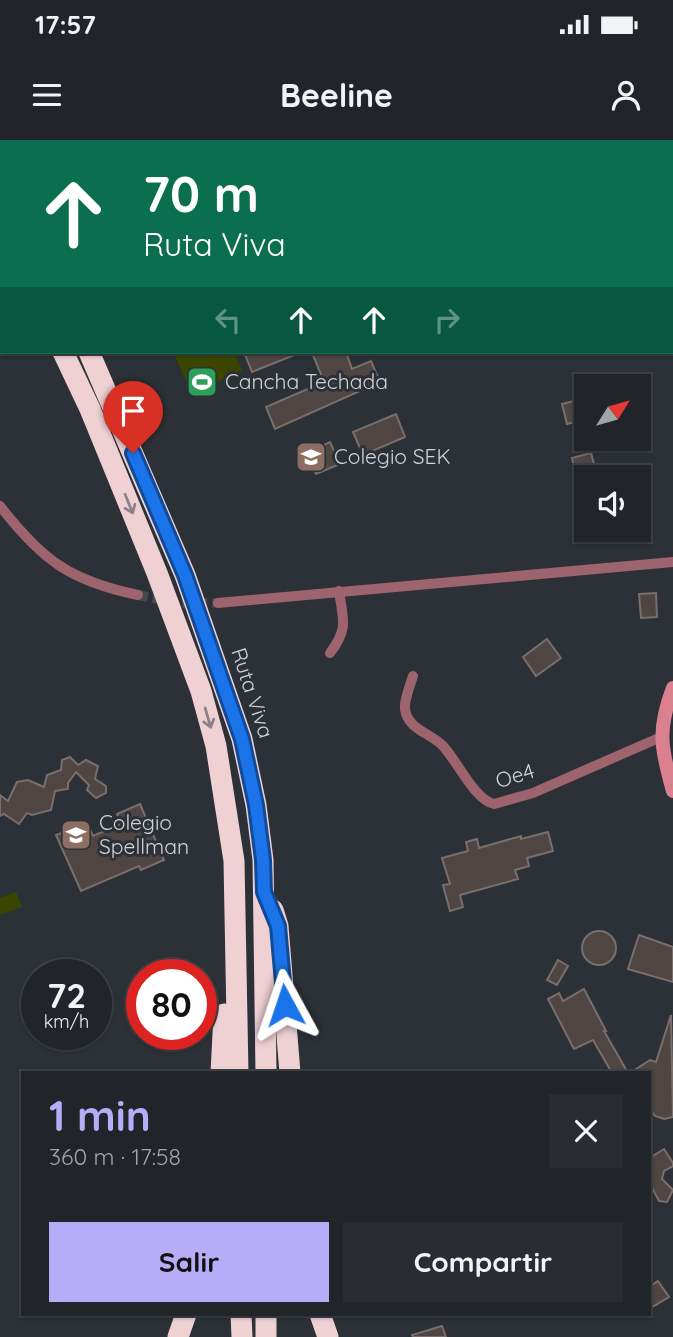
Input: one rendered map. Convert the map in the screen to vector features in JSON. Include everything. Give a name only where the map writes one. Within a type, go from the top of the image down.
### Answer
[{"type":"highway","points":[[64,354],[152,560],[201,691],[216,746],[234,861],[238,1071]]},
{"type":"highway","name":"Ruta Viva","points":[[90,354],[185,575],[242,739],[256,805],[263,860],[266,1071]]},
{"type":"highway","points":[[221,1071],[226,969],[224,802]]},
{"type":"highway","points":[[264,892],[278,926],[290,1071]]},
{"type":"highway","points":[[178,1337],[185,1316]]},
{"type":"highway","points":[[190,1337],[195,1316]]},
{"type":"highway","points":[[311,1316],[314,1337]]},
{"type":"highway","points":[[321,1316],[328,1337]]},
{"type":"street","points":[[0,506],[27,539],[68,572],[99,586],[138,596]]},
{"type":"street","points":[[218,603],[673,562]]},
{"type":"street","points":[[330,653],[339,642],[344,629],[339,591]]},
{"type":"street","name":"Oe4","points":[[412,676],[405,708],[409,719],[417,729],[430,734],[442,745],[482,798],[494,804],[533,793],[661,737]]},
{"type":"street","points":[[673,688],[665,708],[661,737],[673,790]]},
{"type":"green space","name":"Cancha Techada","points":[[174,354],[235,354],[242,371],[192,393]]},
{"type":"green space","points":[[16,892],[22,907],[0,915],[0,898]]},
{"type":"building","points":[[245,354],[297,354],[252,372]]},
{"type":"building","points":[[347,354],[352,369],[371,361],[380,382],[275,429],[266,407],[324,382],[313,355]]},
{"type":"building","points":[[574,401],[574,422],[567,424],[562,404]]},
{"type":"building","points":[[396,414],[405,437],[363,455],[353,432]]},
{"type":"building","points":[[330,442],[340,464],[316,474],[307,453]]},
{"type":"building","points":[[591,453],[594,465],[574,467],[572,458]]},
{"type":"building","points":[[656,593],[657,617],[641,618],[639,594]]},
{"type":"building","points":[[547,639],[561,658],[536,676],[523,657]]},
{"type":"building","points":[[70,757],[78,765],[86,760],[98,766],[95,779],[106,786],[106,793],[96,798],[87,790],[89,785],[76,772],[68,783],[68,789],[55,791],[51,810],[32,815],[27,813],[19,824],[4,814],[0,816],[0,795],[8,801],[17,782],[28,780],[44,787],[47,775],[61,770],[62,760]]},
{"type":"building","points":[[140,804],[164,860],[141,870],[139,866],[81,891],[56,835],[87,823],[93,836],[121,824],[117,814]]},
{"type":"building","points":[[548,832],[553,851],[527,858],[529,866],[515,870],[518,879],[460,895],[463,907],[450,911],[443,885],[450,884],[442,858],[468,851],[466,842],[477,839],[479,848],[521,836],[521,839]]},
{"type":"building","points":[[599,931],[611,936],[616,948],[611,960],[599,965],[587,960],[582,948],[587,936]]},
{"type":"building","points":[[639,935],[673,947],[673,982],[628,969]]},
{"type":"building","points":[[558,960],[568,966],[557,985],[547,980]]},
{"type":"building","points":[[584,989],[627,1071],[611,1071],[593,1040],[574,1049],[548,999],[559,993],[563,1001]]},
{"type":"building","points":[[671,1015],[673,1117],[664,1119],[655,1116],[651,1110],[651,1071],[633,1071],[650,1060],[656,1062]]},
{"type":"building","points":[[664,1149],[673,1163],[673,1166],[664,1171],[662,1179],[673,1190],[667,1202],[659,1201],[651,1186],[651,1157]]},
{"type":"building","points":[[658,1281],[669,1297],[651,1308],[651,1286]]},
{"type":"building","points":[[442,1326],[446,1337],[412,1335]]},
{"type":"tunnel","points":[[138,595],[179,603],[218,603]]},
{"type":"place","name":"Cancha Techada","points":[[202,382]]},
{"type":"place","name":"Colegio SEK","points":[[311,457]]},
{"type":"place","name":"Colegio Spellman","points":[[76,835]]},
{"type":"route","points":[[133,453],[185,575],[242,739],[256,805],[264,892],[278,926],[285,1005]]}]
